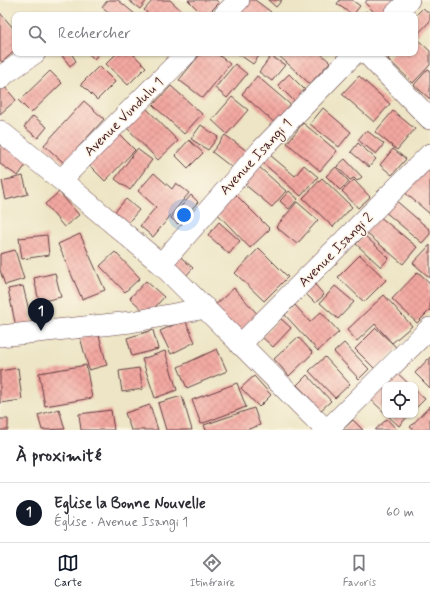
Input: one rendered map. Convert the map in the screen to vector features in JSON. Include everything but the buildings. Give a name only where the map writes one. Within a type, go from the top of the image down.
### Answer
[{"type":"street","points":[[227,12],[239,0]]},
{"type":"street","points":[[397,12],[409,0]]},
{"type":"street","points":[[0,79],[31,56]]},
{"type":"street","name":"Avenue Vundulu 1","points":[[61,180],[184,56]]},
{"type":"street","name":"Avenue Isangi 1","points":[[161,264],[263,148],[352,56]]},
{"type":"street","points":[[369,56],[430,119]]},
{"type":"street","points":[[0,131],[161,264],[206,308],[240,345],[327,430],[430,328]]},
{"type":"street","name":"Avenue Isangi 2","points":[[240,345],[430,154]]},
{"type":"street","points":[[0,336],[131,322],[206,308]]},
{"type":"place","name":"Eglise la Bonne Nouvelle","points":[[41,331]]}]
